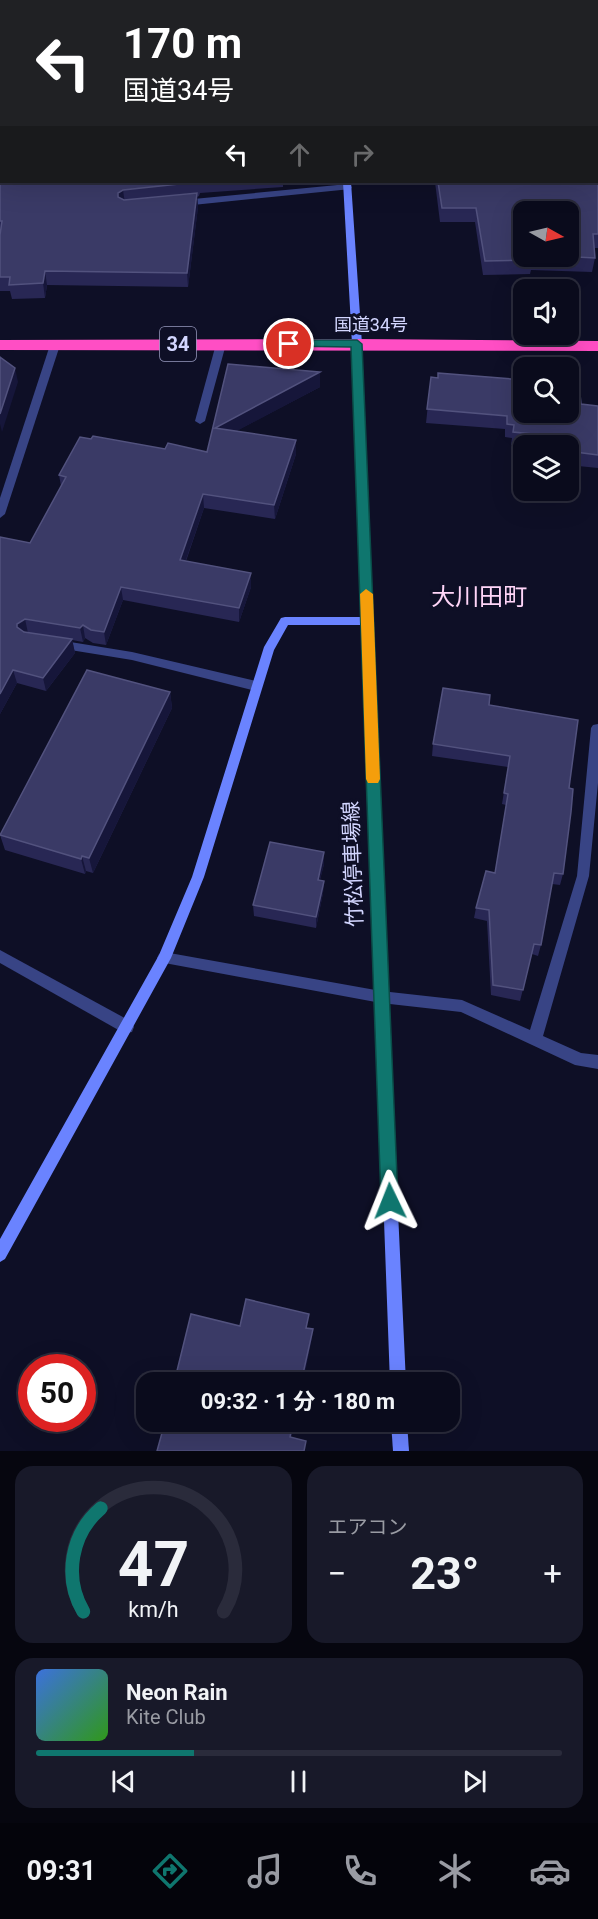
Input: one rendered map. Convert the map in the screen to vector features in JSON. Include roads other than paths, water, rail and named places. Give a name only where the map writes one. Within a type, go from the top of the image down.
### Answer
[{"type":"highway","name":"国道34号","points":[[0,345],[598,346]]},
{"type":"main road","name":"竹松停車場線","points":[[347,184],[357,344],[398,1372]]},
{"type":"main road","points":[[0,1254],[164,958],[198,877],[268,650],[285,621],[368,621]]},
{"type":"main road","points":[[400,1432],[401,1451]]},
{"type":"street","points":[[172,204],[347,184]]},
{"type":"street","points":[[200,421],[221,344]]},
{"type":"street","points":[[0,514],[55,345]]},
{"type":"street","points":[[40,641],[132,656],[256,686]]},
{"type":"street","points":[[535,1038],[583,876],[597,728]]},
{"type":"street","points":[[0,956],[127,1027]]},
{"type":"street","points":[[164,958],[381,997],[462,1006],[580,1060],[598,1062]]},
{"type":"district","name":"大川田町","points":[[479,597]]}]
